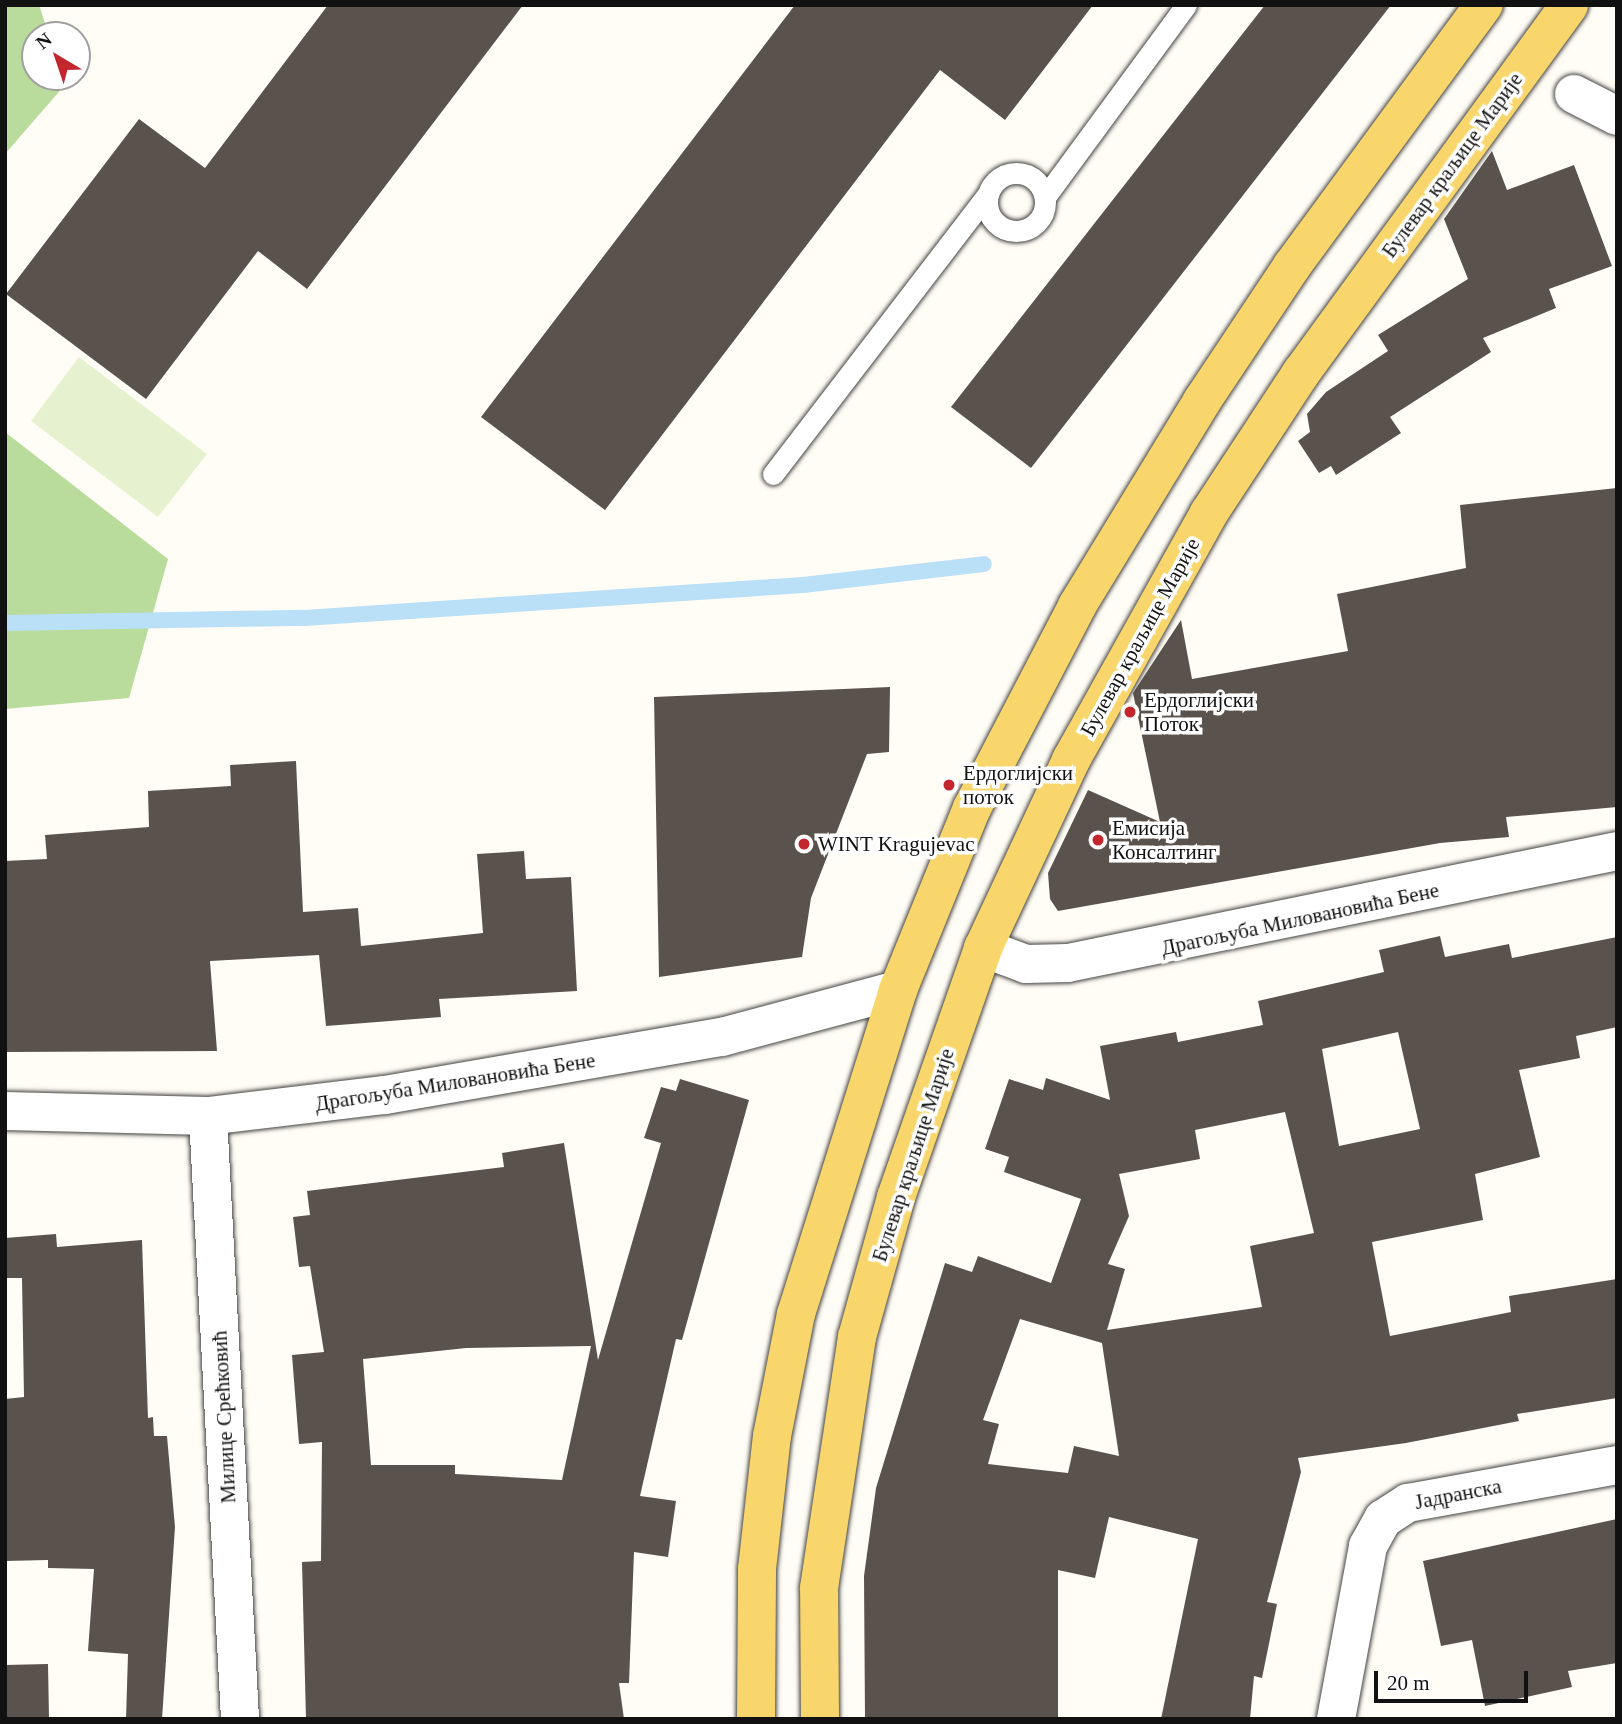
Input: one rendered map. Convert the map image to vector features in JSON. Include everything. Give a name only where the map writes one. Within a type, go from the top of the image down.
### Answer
[{"type":"main road","points":[[756,1719],[757,1569],[781,1381],[811,1256],[898,990],[972,808],[1140,499],[1292,266],[1484,5]]},
{"type":"main road","name":"Булевар краљице Марије","points":[[820,1719],[819,1588],[857,1337],[900,1186],[983,948],[1071,760],[1209,513],[1301,373],[1569,5]]},
{"type":"street","points":[[1574,94],[1617,116]]},
{"type":"street","name":"Драгољуба Миловановића Бене","points":[[983,948],[1026,964],[1081,961],[1617,851]]},
{"type":"street","name":"Драгољуба Миловановића Бене","points":[[5,1111],[208,1116],[385,1096],[722,1037],[898,990]]},
{"type":"street","name":"Милице Срећковић","points":[[208,1116],[240,1719]]},
{"type":"street","name":"Јадранска","points":[[1336,1719],[1368,1546],[1383,1519],[1408,1503],[1617,1465]]},
{"type":"lane","points":[[988,194],[989,213],[1010,231],[1036,223],[1045,197],[1186,5]]},
{"type":"lane","points":[[773,474],[999,179],[1017,173],[1035,180],[1045,197]]},
{"type":"green space","points":[[5,5],[39,5],[44,21],[21,21],[21,91],[60,91],[5,154]]},
{"type":"green space","points":[[79,357],[207,454],[158,517],[31,421]]},
{"type":"green space","points":[[5,432],[168,559],[129,698],[5,709]]},
{"type":"building","points":[[328,5],[523,5],[307,289],[258,251],[146,399],[6,294],[139,119],[205,168]]},
{"type":"building","points":[[795,5],[1093,5],[1005,120],[940,70],[605,510],[481,417]]},
{"type":"building","points":[[1265,5],[1391,5],[1031,468],[951,407]]},
{"type":"building","points":[[1492,151],[1507,190],[1574,165],[1612,266],[1549,289],[1556,308],[1483,338],[1491,352],[1390,417],[1401,433],[1336,475],[1331,466],[1319,473],[1298,441],[1310,432],[1307,414],[1326,392],[1388,351],[1378,335],[1468,279],[1444,219]]},
{"type":"building","points":[[1617,488],[1617,807],[1506,817],[1509,837],[1440,843],[1058,911],[1050,899],[1048,873],[1088,790],[1160,822],[1133,693],[1181,620],[1192,679],[1348,651],[1337,594],[1466,568],[1460,505]]},
{"type":"building","points":[[890,687],[889,752],[867,754],[811,898],[802,957],[659,977],[654,697]]},
{"type":"building","points":[[296,761],[303,912],[358,908],[361,946],[483,933],[477,854],[524,851],[526,879],[571,877],[577,991],[439,999],[441,1017],[326,1026],[319,955],[210,961],[217,1051],[5,1052],[5,861],[47,859],[45,835],[149,827],[148,791],[231,786],[230,765]]},
{"type":"building","points":[[1440,936],[1445,957],[1509,944],[1512,958],[1617,937],[1617,1027],[1576,1036],[1580,1058],[1519,1070],[1540,1157],[1475,1174],[1483,1220],[1372,1242],[1390,1336],[1511,1312],[1509,1296],[1617,1279],[1617,1398],[1517,1414],[1519,1421],[1406,1443],[1298,1458],[1301,1472],[1267,1602],[1277,1604],[1262,1678],[1254,1676],[1250,1719],[1161,1719],[1198,1539],[1109,1517],[1095,1578],[1058,1570],[1058,1719],[865,1719],[864,1576],[876,1488],[945,1263],[972,1272],[978,1256],[1051,1283],[1081,1199],[1004,1172],[1009,1157],[985,1149],[1009,1079],[1043,1090],[1046,1078],[1110,1100],[1100,1046],[1176,1032],[1178,1042],[1263,1025],[1258,1001],[1384,972],[1379,950]],"holes":[[[1398,1032],[1420,1129],[1339,1146],[1322,1049]],[[1285,1112],[1314,1233],[1250,1246],[1262,1307],[1107,1330],[1125,1269],[1108,1264],[1129,1216],[1119,1174],[1200,1159],[1195,1130]],[[1020,1319],[1102,1343],[1119,1456],[1074,1446],[1068,1473],[988,1464],[999,1424],[983,1420]]]},
{"type":"building","points":[[680,1079],[749,1100],[682,1340],[676,1339],[640,1496],[676,1501],[668,1557],[634,1552],[629,1683],[619,1683],[624,1719],[306,1719],[302,1562],[321,1561],[322,1442],[299,1444],[292,1355],[324,1352],[310,1266],[299,1267],[293,1217],[310,1215],[307,1191],[504,1167],[502,1153],[564,1143],[598,1360],[661,1143],[644,1138],[661,1087],[676,1091]],"holes":[[[591,1346],[562,1480],[455,1474],[455,1465],[371,1465],[363,1359],[466,1348]]]},
{"type":"building","points":[[56,1234],[57,1247],[142,1240],[148,1418],[153,1417],[154,1436],[167,1436],[175,1527],[162,1719],[126,1719],[128,1654],[88,1651],[94,1569],[48,1568],[48,1560],[5,1561],[5,1399],[24,1397],[22,1278],[5,1278],[5,1238]]},
{"type":"building","points":[[1617,1519],[1617,1663],[1568,1671],[1572,1687],[1485,1706],[1472,1640],[1441,1646],[1423,1561]]},
{"type":"building","points":[[48,1664],[49,1719],[5,1719],[5,1665]]},
{"type":"waterway","points":[[5,623],[304,618],[803,585],[984,564]]},
{"type":"place","name":"Ердоглијски Поток","points":[[1130,712]]},
{"type":"place","name":"Ердоглијски поток","points":[[949,785]]},
{"type":"place","name":"Емисија Консалтинг","points":[[1098,840]]},
{"type":"place","name":"WINT Kragujevac","points":[[804,844]]}]
